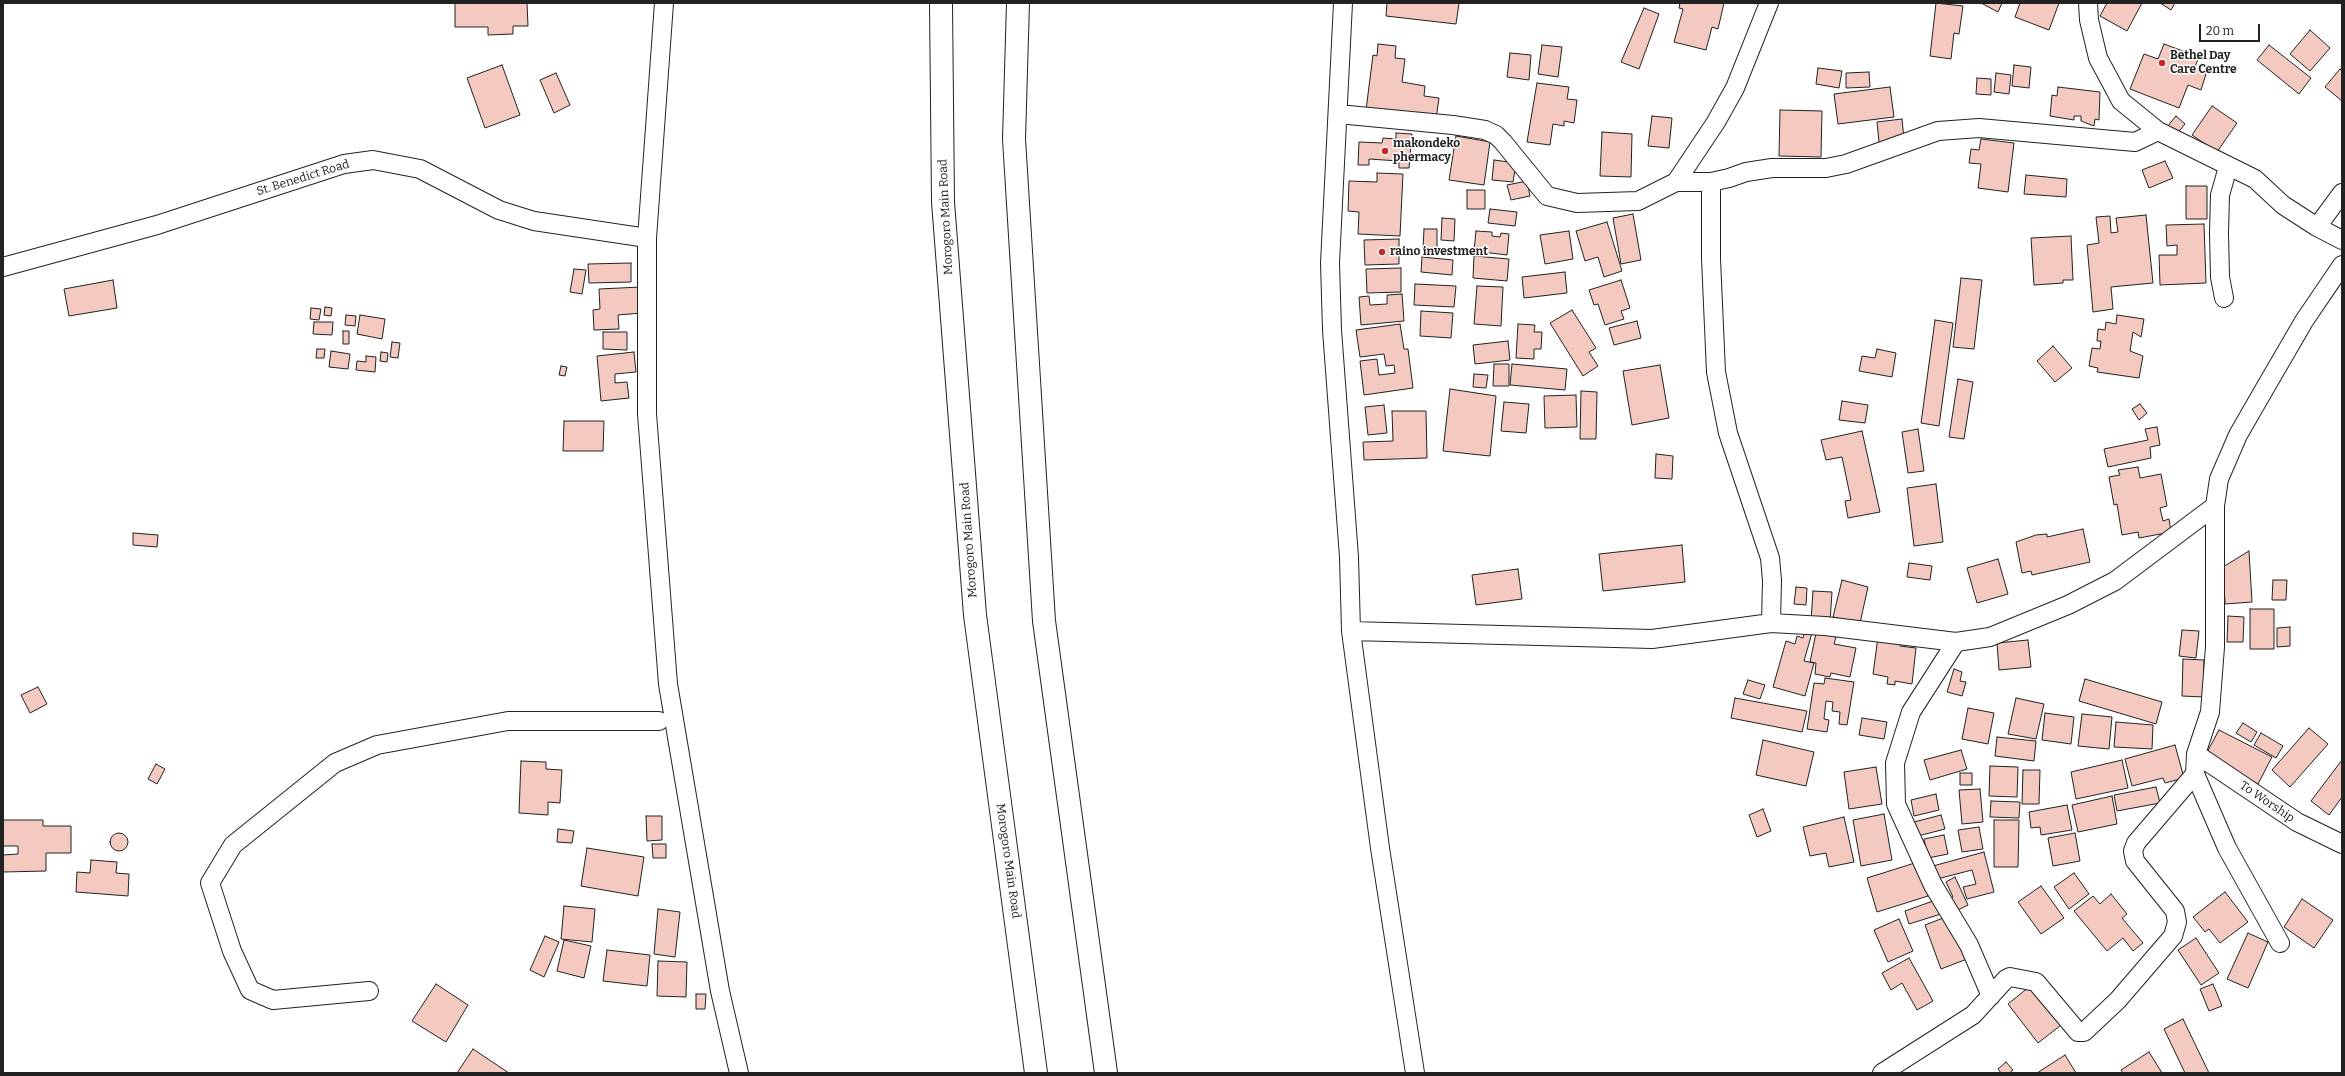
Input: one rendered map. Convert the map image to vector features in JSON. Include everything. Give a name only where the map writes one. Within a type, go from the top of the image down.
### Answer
[{"type":"highway","name":"Morogoro Main Road","points":[[941,3],[943,202],[974,615],[1036,1073]]},
{"type":"highway","points":[[1018,3],[1014,139],[1044,621],[1106,1073]]},
{"type":"street","points":[[664,3],[648,238],[646,414],[668,684],[720,991],[740,1073]]},
{"type":"street","points":[[1343,3],[1330,264],[1332,330],[1349,557],[1351,631],[1380,848],[1415,1073]]},
{"type":"street","points":[[1676,182],[1716,122],[1735,88],[1769,3]]},
{"type":"street","points":[[2088,3],[2087,8],[2098,58],[2122,101],[2158,131],[2254,179],[2283,205],[2317,227],[2342,240]]},
{"type":"street","points":[[1338,114],[1453,125],[1485,130],[1496,135],[1547,196],[1556,200],[1577,203],[1638,201],[1676,182],[1711,182],[1746,172],[1772,168],[1826,168],[1846,164],[1938,131],[1979,128],[2135,142],[2158,131]]},
{"type":"street","name":"St. Benedict Road","points":[[3,267],[157,225],[344,164],[373,160],[420,169],[499,210],[534,221],[648,238]]},
{"type":"street","points":[[2224,298],[2220,277],[2219,226],[2220,195],[2228,167]]},
{"type":"street","points":[[1711,182],[1711,259],[1716,372],[1728,433],[1770,558],[1772,580],[1771,623]]},
{"type":"street","points":[[2317,227],[2342,193]]},
{"type":"street","points":[[2280,943],[2227,848],[2195,774],[2196,754],[2210,712],[2215,647],[2215,506],[2219,479],[2238,435],[2304,321],[2342,265]]},
{"type":"street","points":[[1351,631],[1652,639],[1771,623],[1825,626],[1956,642],[1990,637],[2068,605],[2115,581],[2215,506]]},
{"type":"street","points":[[1956,642],[1911,712],[1894,763],[1896,804],[1933,885],[1969,945],[1991,996]]},
{"type":"street","points":[[369,991],[273,1000],[250,990],[232,950],[210,884],[233,845],[336,763],[377,745],[508,721],[659,721]]},
{"type":"street","name":"To Worship","points":[[2196,754],[2297,822],[2342,844]]},
{"type":"street","points":[[1882,1073],[1973,1015],[2006,979],[2010,977],[2036,982],[2078,1032],[2084,1032],[2118,1000],[2173,936],[2177,922],[2174,912],[2135,861],[2133,852],[2136,843],[2195,774]]},
{"type":"building","points":[[455,3],[527,3],[528,26],[513,26],[513,34],[488,35],[488,27],[455,27]]},
{"type":"building","points":[[1387,3],[1459,3],[1456,24],[1386,16]]},
{"type":"building","points":[[1680,3],[1724,3],[1718,29],[1712,27],[1706,50],[1674,42],[1683,9],[1679,8]]},
{"type":"building","points":[[1936,3],[1963,6],[1959,34],[1954,33],[1951,59],[1930,56]]},
{"type":"building","points":[[1981,3],[2002,3],[1998,12]]},
{"type":"building","points":[[2020,3],[2059,3],[2049,30],[2015,17]]},
{"type":"building","points":[[2107,3],[2142,3],[2127,31],[2100,16]]},
{"type":"building","points":[[2160,3],[2175,3],[2171,10]]},
{"type":"building","points":[[1644,8],[1659,14],[1639,69],[1621,62]]},
{"type":"building","points":[[2310,30],[2330,48],[2310,71],[2290,54]]},
{"type":"building","points":[[1378,44],[1396,46],[1395,58],[1405,59],[1402,82],[1425,86],[1424,96],[1439,98],[1436,119],[1366,110],[1373,55],[1377,56]]},
{"type":"building","name":"Bethel Day Care Centre","points":[[2164,44],[2199,57],[2194,69],[2206,74],[2201,90],[2188,85],[2179,108],[2130,89],[2144,54],[2158,59]]},
{"type":"building","points":[[1542,45],[1562,47],[1558,77],[1538,74]]},
{"type":"building","points":[[2269,45],[2311,78],[2299,94],[2257,60]]},
{"type":"building","points":[[1510,53],[1531,55],[1529,80],[1507,77]]},
{"type":"building","points":[[502,65],[520,115],[485,128],[467,78]]},
{"type":"building","points":[[2014,65],[2031,67],[2029,88],[2012,86]]},
{"type":"building","points":[[1818,68],[1842,71],[1839,88],[1816,84]]},
{"type":"building","points":[[2340,69],[2342,71],[2342,101],[2325,87]]},
{"type":"building","points":[[1869,72],[1870,87],[1846,88],[1846,73]]},
{"type":"building","points":[[556,73],[570,105],[554,113],[540,80]]},
{"type":"building","points":[[1996,73],[2011,75],[2009,94],[1994,92]]},
{"type":"building","points":[[1977,78],[1991,79],[1991,95],[1976,94]]},
{"type":"building","points":[[1537,83],[1569,87],[1567,99],[1577,100],[1574,123],[1564,121],[1564,126],[1553,124],[1550,145],[1527,142]]},
{"type":"building","points":[[1890,87],[1894,117],[1838,124],[1834,94]]},
{"type":"building","points":[[2058,87],[2100,92],[2099,120],[2095,119],[2094,126],[2081,121],[2081,116],[2074,116],[2074,120],[2050,116],[2052,95],[2057,96]]},
{"type":"building","points":[[2212,106],[2237,123],[2217,152],[2192,135]]},
{"type":"building","points":[[1780,110],[1822,111],[1821,157],[1779,156]]},
{"type":"building","points":[[1652,116],[1672,118],[1669,148],[1648,146]]},
{"type":"building","points":[[2176,116],[2185,124],[2176,135],[2167,127]]},
{"type":"building","points":[[1902,119],[1904,139],[1879,142],[1877,122]]},
{"type":"building","points":[[1602,132],[1632,134],[1631,177],[1600,176]]},
{"type":"building","name":"makondeko phermacy","points":[[1396,133],[1412,134],[1409,168],[1399,168],[1399,161],[1369,159],[1369,165],[1358,165],[1359,142],[1382,143],[1383,138],[1396,139]]},
{"type":"building","points":[[1456,136],[1490,142],[1484,185],[1449,180]]},
{"type":"building","points":[[1981,139],[2014,143],[2008,192],[1978,188],[1981,164],[1969,163],[1971,149],[1979,150]]},
{"type":"building","points":[[1494,160],[1516,163],[1513,182],[1492,180]]},
{"type":"building","points":[[2165,161],[2173,178],[2149,188],[2142,170]]},
{"type":"building","points":[[1377,173],[1403,174],[1400,236],[1358,234],[1359,212],[1348,211],[1349,181],[1377,182]]},
{"type":"building","points":[[2026,175],[2067,179],[2066,197],[2024,194]]},
{"type":"building","points":[[1527,181],[1530,196],[1511,200],[1507,185]]},
{"type":"building","points":[[2186,186],[2207,186],[2207,219],[2186,219]]},
{"type":"building","points":[[1467,190],[1485,190],[1485,209],[1467,209]]},
{"type":"building","points":[[1490,209],[1517,212],[1515,226],[1488,223]]},
{"type":"building","points":[[1633,214],[1641,260],[1621,264],[1613,218]]},
{"type":"building","points":[[2146,215],[2153,283],[2111,287],[2113,309],[2093,312],[2087,245],[2099,243],[2096,217],[2110,216],[2111,233],[2118,232],[2116,218]]},
{"type":"building","points":[[1442,218],[1455,219],[1454,241],[1441,240]]},
{"type":"building","points":[[1607,222],[1622,271],[1604,277],[1598,257],[1585,261],[1576,231]]},
{"type":"building","points":[[2204,224],[2206,283],[2160,285],[2159,255],[2177,255],[2177,245],[2167,246],[2166,225]]},
{"type":"building","points":[[1424,229],[1437,229],[1437,249],[1423,249]]},
{"type":"building","points":[[1476,231],[1492,232],[1492,236],[1500,237],[1501,233],[1509,234],[1507,255],[1474,251]]},
{"type":"building","points":[[1569,231],[1573,259],[1545,264],[1540,235]]},
{"type":"building","points":[[2071,236],[2073,280],[2063,280],[2063,283],[2034,285],[2031,238]]},
{"type":"building","name":"raino investment","points":[[1399,239],[1399,264],[1365,265],[1364,240]]},
{"type":"building","points":[[1474,256],[1509,259],[1507,281],[1473,278]]},
{"type":"building","points":[[1422,257],[1453,260],[1452,275],[1421,272]]},
{"type":"building","points":[[631,263],[631,282],[589,283],[588,264]]},
{"type":"building","points":[[1401,268],[1401,292],[1367,293],[1366,269]]},
{"type":"building","points":[[574,269],[586,270],[582,294],[570,292]]},
{"type":"building","points":[[1565,272],[1567,293],[1524,298],[1522,277]]},
{"type":"building","points":[[1961,278],[1982,280],[1974,349],[1953,347]]},
{"type":"building","points":[[113,280],[117,308],[69,316],[64,289]]},
{"type":"building","points":[[1621,280],[1630,308],[1621,311],[1624,319],[1605,325],[1598,304],[1594,305],[1589,290]]},
{"type":"building","points":[[1415,284],[1456,286],[1454,307],[1414,305]]},
{"type":"building","points":[[1477,286],[1503,287],[1501,326],[1474,324]]},
{"type":"building","points":[[641,287],[642,313],[618,315],[619,329],[594,330],[593,310],[600,309],[599,289]]},
{"type":"building","points":[[1402,294],[1404,321],[1361,325],[1359,297],[1369,296],[1370,305],[1387,304],[1387,295]]},
{"type":"building","points":[[325,307],[332,308],[331,316],[324,315]]},
{"type":"building","points":[[311,308],[321,309],[319,320],[310,319]]},
{"type":"building","points":[[1572,310],[1596,348],[1589,352],[1598,366],[1583,376],[1550,323]]},
{"type":"building","points":[[1421,311],[1453,313],[1451,338],[1420,336]]},
{"type":"building","points":[[346,315],[356,316],[355,326],[345,325]]},
{"type":"building","points":[[360,315],[385,319],[382,339],[357,334]]},
{"type":"building","points":[[2117,315],[2144,319],[2141,337],[2133,332],[2130,351],[2143,356],[2139,378],[2097,372],[2098,368],[2089,366],[2092,348],[2100,349],[2101,341],[2097,341],[2098,329],[2105,330],[2106,322],[2116,324]]},
{"type":"building","points":[[1935,320],[1953,323],[1939,426],[1921,423]]},
{"type":"building","points":[[1637,321],[1641,338],[1614,345],[1609,328]]},
{"type":"building","points":[[314,322],[333,322],[332,335],[313,334]]},
{"type":"building","points":[[1400,324],[1404,349],[1408,349],[1413,388],[1364,395],[1360,361],[1377,359],[1379,375],[1395,373],[1394,365],[1386,366],[1384,354],[1360,357],[1356,330]]},
{"type":"building","points":[[1518,324],[1535,325],[1534,332],[1542,332],[1541,349],[1534,349],[1534,359],[1516,358]]},
{"type":"building","points":[[343,331],[349,331],[349,344],[343,344]]},
{"type":"building","points":[[603,332],[627,332],[627,350],[603,349]]},
{"type":"building","points":[[1508,341],[1510,360],[1475,364],[1473,345]]},
{"type":"building","points":[[392,342],[400,343],[398,358],[390,357]]},
{"type":"building","points":[[2053,346],[2072,368],[2055,382],[2037,361]]},
{"type":"building","points":[[317,349],[325,349],[324,358],[316,358]]},
{"type":"building","points":[[1877,349],[1896,353],[1892,377],[1859,371],[1862,356],[1875,358]]},
{"type":"building","points":[[331,351],[350,354],[348,369],[329,367]]},
{"type":"building","points":[[381,352],[388,353],[387,362],[380,361]]},
{"type":"building","points":[[634,352],[636,372],[615,374],[615,383],[627,382],[629,398],[601,401],[597,356]]},
{"type":"building","points":[[366,356],[376,357],[375,372],[356,370],[357,361],[366,362]]},
{"type":"building","points":[[1494,364],[1509,364],[1509,386],[1493,386]]},
{"type":"building","points":[[1512,364],[1567,369],[1565,390],[1510,385]]},
{"type":"building","points":[[1660,365],[1669,418],[1632,425],[1623,371]]},
{"type":"building","points":[[561,366],[567,367],[565,376],[559,375]]},
{"type":"building","points":[[1474,374],[1488,375],[1486,388],[1473,387]]},
{"type":"building","points":[[1958,379],[1973,382],[1964,439],[1949,437]]},
{"type":"building","points":[[1450,389],[1496,396],[1490,456],[1443,451]]},
{"type":"building","points":[[1581,391],[1597,392],[1596,439],[1580,439]]},
{"type":"building","points":[[1576,395],[1577,427],[1545,428],[1544,396]]},
{"type":"building","points":[[1842,401],[1868,405],[1865,423],[1839,420]]},
{"type":"building","points":[[1504,402],[1529,404],[1526,433],[1501,431]]},
{"type":"building","points":[[2140,404],[2147,413],[2139,420],[2132,409]]},
{"type":"building","points":[[1384,405],[1387,433],[1368,435],[1365,407]]},
{"type":"building","points":[[1392,411],[1426,411],[1427,458],[1364,460],[1363,442],[1393,441]]},
{"type":"building","points":[[564,421],[604,421],[603,451],[563,451]]},
{"type":"building","points":[[2157,427],[2160,445],[2150,447],[2151,458],[2108,467],[2104,449],[2148,440],[2145,429]]},
{"type":"building","points":[[1918,429],[1924,471],[1908,473],[1902,432]]},
{"type":"building","points":[[1862,431],[1880,512],[1848,518],[1845,501],[1851,500],[1842,457],[1826,460],[1821,440]]},
{"type":"building","points":[[1656,454],[1673,456],[1672,479],[1655,478]]},
{"type":"building","points":[[2138,467],[2140,478],[2161,474],[2167,506],[2160,508],[2163,521],[2169,519],[2171,532],[2139,538],[2138,532],[2122,535],[2117,504],[2114,505],[2109,477],[2120,475],[2118,470]]},
{"type":"building","points":[[1936,484],[1943,542],[1914,546],[1907,488]]},
{"type":"building","points":[[2083,529],[2090,562],[2032,575],[2031,571],[2022,573],[2016,542],[2036,535],[2047,534],[2047,537]]},
{"type":"building","points":[[133,533],[158,535],[157,547],[133,545]]},
{"type":"building","points":[[1682,545],[1685,582],[1603,591],[1599,554]]},
{"type":"building","points":[[2249,551],[2252,602],[2225,604],[2223,567]]},
{"type":"building","points":[[1998,559],[2008,594],[1977,603],[1967,568]]},
{"type":"building","points":[[1909,563],[1932,566],[1930,580],[1907,577]]},
{"type":"building","points":[[1518,569],[1522,599],[1476,605],[1472,575]]},
{"type":"building","points":[[1842,580],[1868,587],[1860,623],[1833,617]]},
{"type":"building","points":[[2273,580],[2287,580],[2286,600],[2272,600]]},
{"type":"building","points":[[1796,587],[1807,588],[1806,605],[1794,604]]},
{"type":"building","points":[[1813,591],[1832,592],[1830,622],[1811,621]]},
{"type":"building","points":[[2250,609],[2274,609],[2274,649],[2250,649]]},
{"type":"building","points":[[2228,616],[2244,617],[2243,642],[2227,642]]},
{"type":"building","points":[[2290,627],[2290,646],[2277,647],[2277,628]]},
{"type":"building","points":[[2182,630],[2199,631],[2196,658],[2179,656]]},
{"type":"building","points":[[1805,631],[1812,633],[1804,661],[1814,663],[1805,696],[1773,687],[1786,641],[1795,644],[1797,636],[1803,638]]},
{"type":"building","points":[[1816,633],[1836,637],[1834,644],[1856,648],[1850,677],[1831,673],[1830,677],[1815,674],[1816,663],[1810,662]]},
{"type":"building","points":[[1878,637],[1901,640],[1900,646],[1916,648],[1912,684],[1895,681],[1895,685],[1887,684],[1888,677],[1873,674]]},
{"type":"building","points":[[2028,640],[2031,667],[1999,670],[1997,643]]},
{"type":"building","points":[[2183,659],[2204,660],[2203,697],[2182,696]]},
{"type":"building","points":[[1954,669],[1962,672],[1960,681],[1966,682],[1962,696],[1947,692]]},
{"type":"building","points":[[1825,678],[1854,682],[1847,725],[1839,724],[1840,712],[1832,711],[1833,702],[1826,701],[1824,719],[1829,720],[1827,732],[1807,729],[1814,683],[1824,684]]},
{"type":"building","points":[[2085,679],[2162,702],[2156,724],[2079,701]]},
{"type":"building","points":[[1748,680],[1765,685],[1760,699],[1743,694]]},
{"type":"building","points":[[38,687],[47,704],[30,713],[21,695]]},
{"type":"building","points":[[1735,698],[1807,711],[1802,732],[1731,718]]},
{"type":"building","points":[[2016,698],[2044,704],[2036,739],[2008,734]]},
{"type":"building","points":[[1968,708],[1994,713],[1988,744],[1962,739]]},
{"type":"building","points":[[2045,713],[2074,717],[2071,744],[2042,740]]},
{"type":"building","points":[[2082,714],[2112,717],[2109,749],[2078,746]]},
{"type":"building","points":[[1862,718],[1887,722],[1884,739],[1859,735]]},
{"type":"building","points":[[2116,722],[2153,725],[2152,749],[2114,747]]},
{"type":"building","points":[[2243,723],[2257,732],[2251,742],[2236,733]]},
{"type":"building","points":[[2309,728],[2328,744],[2290,787],[2272,770]]},
{"type":"building","points":[[2219,730],[2272,757],[2258,784],[2205,756]]},
{"type":"building","points":[[2261,733],[2283,746],[2276,758],[2254,745]]},
{"type":"building","points":[[1997,737],[2036,741],[2034,761],[1995,756]]},
{"type":"building","points":[[1763,740],[1814,752],[1806,786],[1756,775]]},
{"type":"building","points":[[2175,745],[2184,778],[2165,783],[2163,778],[2132,786],[2125,759]]},
{"type":"building","points":[[1961,750],[1967,769],[1930,780],[1924,760]]},
{"type":"building","points":[[2122,760],[2128,788],[2076,799],[2071,772]]},
{"type":"building","points":[[2342,760],[2342,797],[2329,815],[2311,801]]},
{"type":"building","points":[[521,761],[546,762],[546,769],[562,770],[560,803],[548,802],[548,815],[519,813]]},
{"type":"building","points":[[156,764],[165,769],[157,784],[148,779]]},
{"type":"building","points":[[1990,766],[2018,767],[2017,797],[1989,796]]},
{"type":"building","points":[[1876,767],[1882,804],[1849,809],[1844,772]]},
{"type":"building","points":[[2023,770],[2040,770],[2039,804],[2022,804]]},
{"type":"building","points":[[1960,773],[1972,773],[1972,785],[1960,785]]},
{"type":"building","points":[[2156,787],[2160,803],[2117,811],[2114,795]]},
{"type":"building","points":[[1980,789],[1983,822],[1962,824],[1959,790]]},
{"type":"building","points":[[1936,794],[1939,810],[1914,816],[1911,800]]},
{"type":"building","points":[[2112,796],[2117,824],[2078,832],[2072,805]]},
{"type":"building","points":[[1991,801],[2020,802],[2019,818],[1990,817]]},
{"type":"building","points":[[2067,805],[2072,830],[2041,835],[2040,827],[2031,828],[2029,812]]},
{"type":"building","points":[[1763,809],[1771,831],[1757,837],[1749,815]]},
{"type":"building","points":[[1884,814],[1892,860],[1861,866],[1853,820]]},
{"type":"building","points":[[1941,815],[1945,829],[1918,836],[1914,822]]},
{"type":"building","points":[[646,816],[662,816],[662,840],[647,841]]},
{"type":"building","points":[[1844,817],[1854,862],[1829,867],[1826,853],[1810,856],[1803,827]]},
{"type":"building","points":[[3,820],[43,820],[43,826],[71,826],[71,853],[46,853],[46,871],[3,872],[3,855],[18,854],[18,846],[3,846]]},
{"type":"building","points":[[1994,820],[2019,820],[2018,867],[1994,867]]},
{"type":"building","points":[[1979,827],[1983,849],[1962,852],[1958,830]]},
{"type":"building","points":[[558,829],[574,831],[572,843],[557,842]]},
{"type":"building","points":[[119,833],[125,836],[128,842],[125,848],[119,851],[113,848],[110,842],[113,836]]},
{"type":"building","points":[[2075,833],[2080,861],[2053,866],[2048,838]]},
{"type":"building","points":[[1944,835],[1948,854],[1928,858],[1924,839]]},
{"type":"building","points":[[652,844],[666,844],[666,858],[653,858]]},
{"type":"building","points":[[587,848],[644,857],[638,896],[581,886]]},
{"type":"building","points":[[1984,852],[1994,892],[1967,899],[1963,887],[1976,884],[1972,870],[1937,879],[1933,866]]},
{"type":"building","points":[[91,860],[117,862],[116,873],[129,874],[128,896],[76,892],[77,872],[90,873]]},
{"type":"building","points":[[1918,862],[1928,896],[1877,912],[1867,878]]},
{"type":"building","points":[[2074,873],[2089,894],[2069,909],[2054,887]]},
{"type":"building","points":[[1955,877],[1968,905],[1952,913],[1946,901],[1953,897],[1946,882]]},
{"type":"building","points":[[2041,886],[2064,918],[2041,934],[2018,902]]},
{"type":"building","points":[[2225,892],[2248,922],[2220,943],[2209,929],[2205,932],[2193,917]]},
{"type":"building","points":[[2111,894],[2127,914],[2122,918],[2143,943],[2133,951],[2123,938],[2107,951],[2074,911],[2093,896],[2100,904]]},
{"type":"building","points":[[2302,899],[2333,920],[2314,948],[2284,927]]},
{"type":"building","points":[[1936,900],[1941,914],[1909,924],[1905,911]]},
{"type":"building","points":[[564,906],[595,909],[592,942],[561,939]]},
{"type":"building","points":[[658,909],[680,912],[675,957],[654,954]]},
{"type":"building","points":[[1951,915],[1967,959],[1941,969],[1925,925]]},
{"type":"building","points":[[1899,919],[1913,951],[1888,962],[1874,930]]},
{"type":"building","points":[[2248,933],[2268,942],[2248,988],[2227,979]]},
{"type":"building","points":[[545,936],[559,942],[544,977],[530,970]]},
{"type":"building","points":[[2196,938],[2219,973],[2201,985],[2178,950]]},
{"type":"building","points":[[564,940],[591,946],[584,978],[557,971]]},
{"type":"building","points":[[607,950],[650,955],[647,986],[603,981]]},
{"type":"building","points":[[1909,958],[1933,1001],[1917,1010],[1902,983],[1891,990],[1882,973]]},
{"type":"building","points":[[658,961],[687,962],[686,997],[657,996]]},
{"type":"building","points":[[2034,983],[2065,1022],[2038,1043],[2008,1004]]},
{"type":"building","points":[[436,984],[468,1005],[446,1042],[412,1021]]},
{"type":"building","points":[[2213,984],[2222,1006],[2209,1011],[2200,989]]},
{"type":"building","points":[[696,994],[706,994],[705,1009],[696,1009]]},
{"type":"building","points":[[2183,1019],[2209,1073],[2185,1073],[2164,1029]]},
{"type":"building","points":[[473,1049],[509,1073],[457,1073]]},
{"type":"building","points":[[2149,1052],[2162,1073],[2123,1073],[2121,1070]]},
{"type":"building","points":[[2065,1055],[2076,1073],[2037,1073]]},
{"type":"building","points":[[2006,1062],[2013,1070],[2009,1073],[2001,1073],[1998,1069]]},
{"type":"place","name":"Bethel Day Care Centre","points":[[2162,63]]},
{"type":"place","name":"makondeko phermacy","points":[[1385,151]]},
{"type":"place","name":"raino investment","points":[[1382,252]]}]
